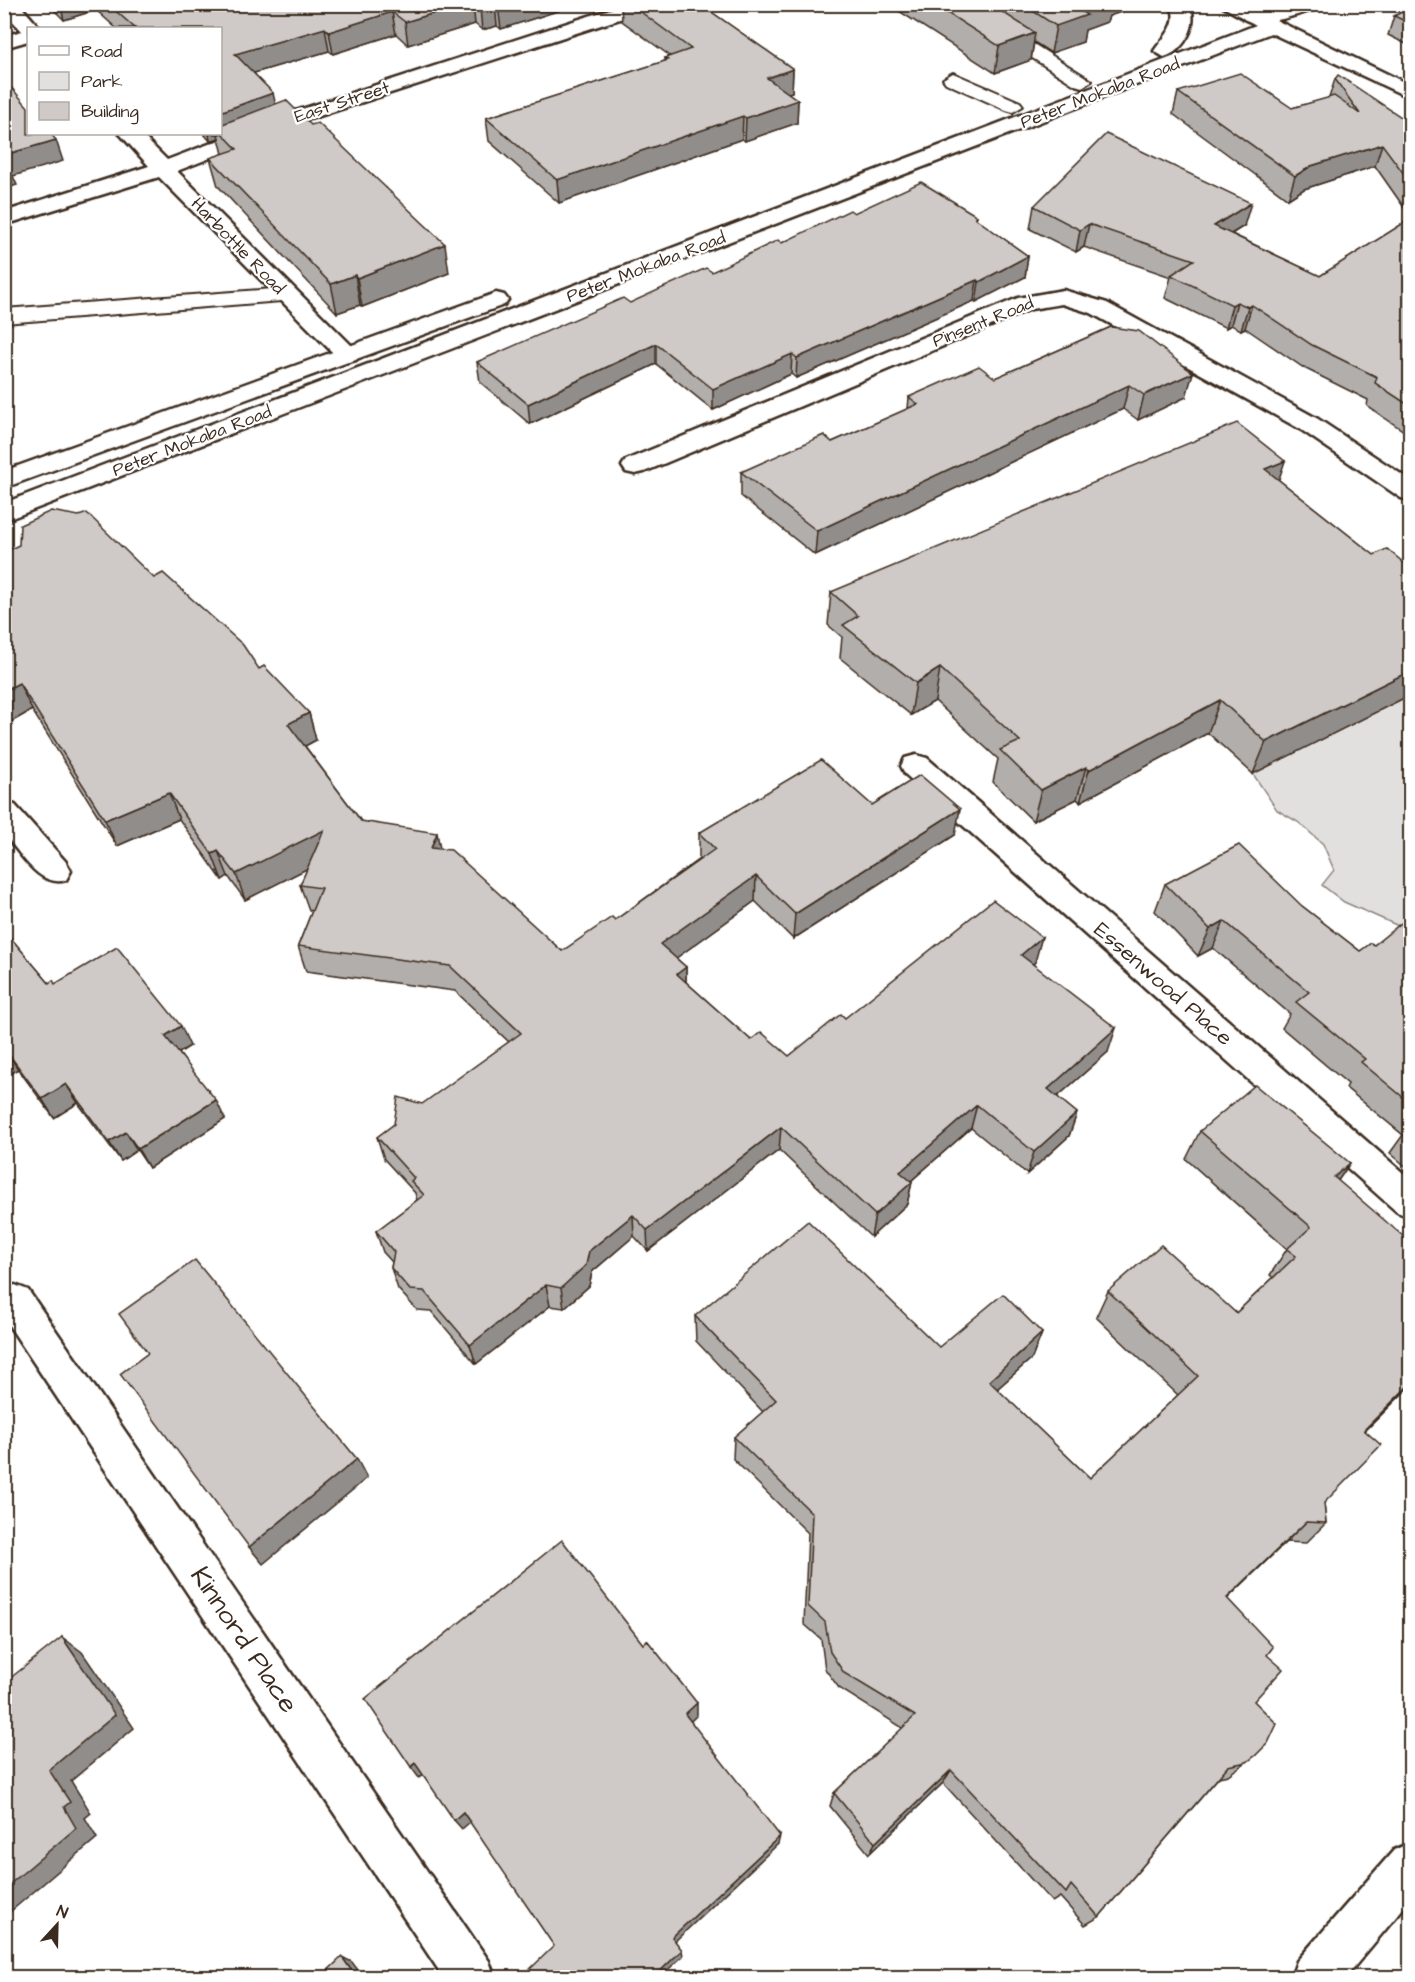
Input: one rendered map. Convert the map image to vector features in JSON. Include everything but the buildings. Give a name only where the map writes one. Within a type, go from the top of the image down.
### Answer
[{"type":"street","points":[[8,4],[29,27]]},
{"type":"street","name":"East Street","points":[[4,219],[162,169],[303,115],[647,4]]},
{"type":"street","points":[[1164,51],[1181,33],[1183,11],[1179,4]]},
{"type":"street","points":[[1227,4],[1251,16],[1277,20],[1410,92]]},
{"type":"street","name":"Peter Mokaba Road","points":[[4,513],[1277,20],[1312,4]]},
{"type":"street","name":"Peter Mokaba Road","points":[[649,242],[1164,51],[1251,16]]},
{"type":"street","points":[[4,42],[27,35]]},
{"type":"street","name":"Harbottle Road","points":[[131,135],[286,295],[348,355]]},
{"type":"street","name":"Peter Mokaba Road","points":[[4,480],[515,292]]},
{"type":"street","name":"Pinsent Road","points":[[635,466],[1026,303],[1063,297],[1099,308],[1309,424],[1410,492]]},
{"type":"street","points":[[76,454],[101,476]]},
{"type":"street","name":"Essenwood Place","points":[[916,766],[1410,1201]]},
{"type":"street","points":[[4,813],[55,871]]},
{"type":"street","name":"Kinnord Place","points":[[15,1302],[472,1977]]},
{"type":"street","points":[[1314,1977],[1410,1866]]},
{"type":"lane","points":[[956,4],[1082,81]]},
{"type":"lane","points":[[953,79],[1013,106]]},
{"type":"lane","points":[[4,316],[286,295]]},
{"type":"green space","points":[[1410,695],[1410,931],[1344,902],[1322,885],[1334,870],[1323,844],[1298,822],[1277,810],[1253,774]]}]
